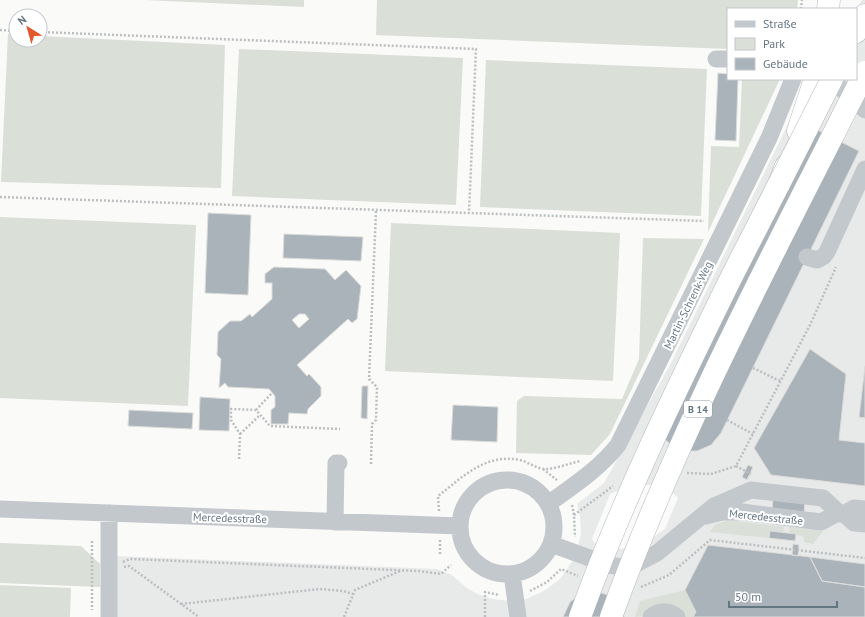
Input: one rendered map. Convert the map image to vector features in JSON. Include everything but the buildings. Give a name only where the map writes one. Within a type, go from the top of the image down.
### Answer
[{"type":"highway","points":[[857,30],[865,15]]},
{"type":"highway","name":"B 14","points":[[611,617],[635,551],[717,367],[865,72]]},
{"type":"highway","name":"B 14","points":[[779,184],[815,80]]},
{"type":"highway","name":"B 14","points":[[580,617],[612,535],[647,452],[690,362],[831,80]]},
{"type":"street","name":"Martin-Schrenk-Weg","points":[[548,504],[608,458],[627,429],[769,138],[793,80]]},
{"type":"street","points":[[827,80],[856,100],[865,110]]},
{"type":"street","points":[[807,257],[817,260],[825,254],[865,169]]},
{"type":"street","points":[[335,522],[336,463],[339,463]]},
{"type":"street","points":[[508,480],[524,483],[538,491],[548,504],[554,524],[551,544],[540,561],[522,572],[512,574],[488,571],[475,562],[462,542],[460,526],[463,510],[472,496],[484,486],[508,480]]},
{"type":"street","name":"Mercedesstraße","points":[[551,544],[609,565],[621,567],[634,565],[657,553],[693,522],[720,502],[751,490],[823,498],[854,523],[865,524]]},
{"type":"street","name":"Mercedesstraße","points":[[693,522],[714,514],[735,512],[821,522],[854,508],[865,509]]},
{"type":"street","name":"Mercedesstraße","points":[[0,509],[460,526]]},
{"type":"street","points":[[109,513],[110,617]]},
{"type":"street","points":[[512,574],[518,617]]},
{"type":"street","points":[[651,617],[656,613],[664,611],[670,612],[677,617]]},
{"type":"path","points":[[48,32],[476,49],[469,213]]},
{"type":"path","points":[[0,197],[704,221]]},
{"type":"path","points":[[371,464],[372,424],[376,420],[377,387],[369,379],[376,210]]},
{"type":"path","points":[[750,474],[736,466],[810,325],[839,260]]},
{"type":"path","points":[[753,368],[780,381]]},
{"type":"path","points":[[239,459],[240,434],[231,420],[231,409],[256,410],[272,393]]},
{"type":"path","points":[[256,410],[270,426],[340,429]]},
{"type":"path","points":[[240,434],[260,415]]},
{"type":"path","points":[[727,420],[753,434]]},
{"type":"path","points":[[438,496],[471,469],[491,461],[520,460],[543,469],[558,481],[565,491],[574,515],[575,529],[571,552],[561,569]]},
{"type":"path","points":[[543,469],[585,460]]},
{"type":"path","points":[[710,540],[865,558]]},
{"type":"path","points":[[92,541],[92,617]]},
{"type":"path","points":[[120,568],[121,564],[130,559],[402,570],[441,574],[451,565]]},
{"type":"path","points":[[129,566],[199,617]]},
{"type":"path","points":[[344,617],[355,590],[402,570]]},
{"type":"path","points":[[180,604],[320,589],[353,594]]},
{"type":"path","points":[[485,592],[485,617]]},
{"type":"shaded area","points":[[862,0],[865,0],[865,617],[116,617],[115,556],[437,569],[452,575],[468,589],[480,595],[493,599],[510,601],[526,599],[544,591],[560,579],[574,559],[581,534],[580,517],[577,504],[604,483],[670,365],[794,112],[813,80],[857,80],[857,8]]},
{"type":"green space","points":[[144,0],[304,0],[304,7]]},
{"type":"green space","points":[[377,0],[798,0],[797,8],[727,8],[727,49],[376,35]]},
{"type":"green space","points":[[8,34],[8,48],[48,48],[48,36],[225,45],[221,188],[1,182]]},
{"type":"green space","points":[[239,49],[463,58],[456,205],[232,196]]},
{"type":"green space","points":[[486,60],[707,69],[701,216],[480,207]]},
{"type":"green space","points":[[742,80],[780,80],[708,232],[711,146],[739,147]]},
{"type":"green space","points":[[0,217],[196,225],[188,406],[0,398]]},
{"type":"green space","points":[[391,223],[620,233],[613,381],[385,371]]},
{"type":"green space","points":[[643,238],[704,239],[610,434],[591,455],[516,453],[517,401],[524,396],[622,399],[639,359]]},
{"type":"green space","points":[[728,520],[784,527],[783,533],[770,531],[769,538],[710,532],[715,525]]},
{"type":"green space","points":[[790,527],[823,531],[813,544],[804,542],[804,537],[789,533]]},
{"type":"green space","points":[[0,543],[81,546],[100,564],[100,587],[0,583]]},
{"type":"green space","points":[[0,585],[71,588],[70,617],[0,617]]},
{"type":"green space","points":[[685,590],[696,612],[693,617],[685,617],[682,612],[635,617],[640,601]]},
{"type":"pier","points":[[641,485],[652,485],[671,491],[678,498],[665,529],[646,542],[630,548],[618,549],[604,547],[595,543],[592,539],[610,494],[625,488]]}]
